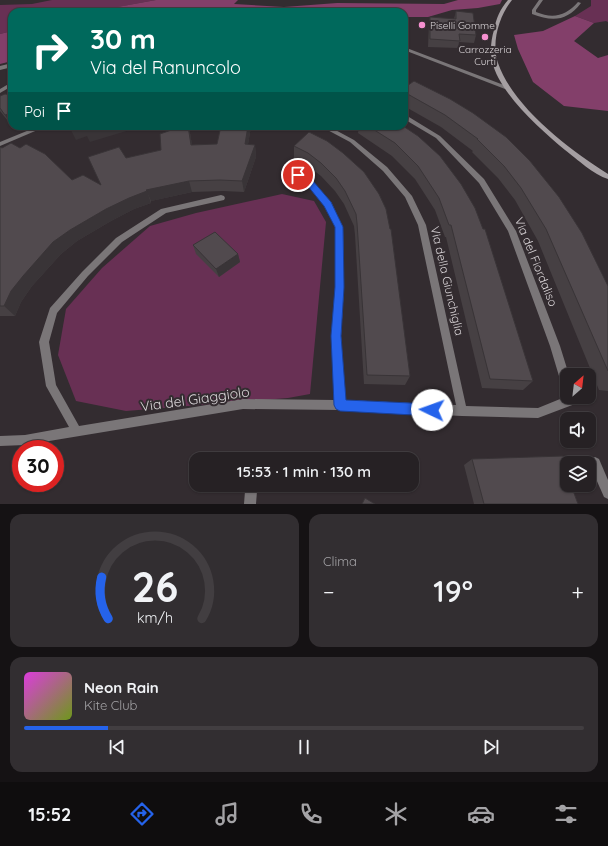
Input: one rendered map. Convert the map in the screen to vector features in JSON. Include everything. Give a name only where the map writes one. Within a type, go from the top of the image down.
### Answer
[{"type":"main road","points":[[510,0],[499,17],[493,48],[495,64],[507,88],[533,117],[558,140],[608,177]]},
{"type":"street","points":[[541,0],[534,10],[534,14],[551,18],[564,16],[573,12],[579,3]]},
{"type":"street","points":[[408,50],[507,88]]},
{"type":"street","name":"Via del Fiordaliso","points":[[408,118],[438,137],[482,181],[512,230],[555,346],[562,368]]},
{"type":"street","points":[[0,144],[34,130]]},
{"type":"street","name":"Via della Giunchiglia","points":[[331,130],[352,141],[385,169],[408,196],[422,225],[462,412]]},
{"type":"street","points":[[286,166],[310,183],[328,204],[339,227],[340,287],[336,336],[340,405]]},
{"type":"street","points":[[77,432],[50,386],[44,342],[53,311],[85,274],[119,240],[164,211],[220,198]]},
{"type":"street","name":"Via del Giaggiolo","points":[[0,441],[25,440],[243,404],[340,405],[462,412]]},
{"type":"street","points":[[462,412],[538,413],[562,404]]},
{"type":"street","points":[[596,465],[608,493]]},
{"type":"street","points":[[250,504],[251,492]]},
{"type":"shaded area","points":[[52,0],[156,0],[113,8],[8,8],[8,32],[0,34],[0,5],[32,4]]},
{"type":"shaded area","points":[[156,0],[238,0],[234,4],[284,7],[337,3],[444,4],[458,0],[502,0],[500,4],[478,8],[452,10],[428,17],[408,17],[408,8],[112,8]]},
{"type":"shaded area","points":[[591,0],[608,0],[608,22],[594,23],[575,16],[591,6]]},
{"type":"shaded area","points":[[575,16],[594,23],[574,41],[598,58],[608,55],[608,111],[564,106],[533,82],[518,49],[514,35],[543,31]]},
{"type":"shaded area","points":[[8,32],[8,62],[0,64],[0,34]]},
{"type":"shaded area","points":[[282,194],[314,201],[326,222],[310,394],[288,398],[126,411],[76,401],[58,355],[66,309],[102,268],[150,226],[196,213]]},
{"type":"building","points":[[456,11],[473,13],[476,35],[459,34],[460,41],[430,39],[430,17],[456,19]]},
{"type":"building","points":[[414,81],[450,99],[473,113],[506,137],[530,161],[559,197],[582,233],[608,286],[608,371],[546,229],[521,188],[504,166],[478,139],[445,115],[408,94],[408,85]]},
{"type":"building","points":[[8,94],[8,114],[5,115],[0,108],[0,96]]},
{"type":"building","points":[[408,129],[418,136],[440,156],[461,184],[475,208],[483,229],[485,229],[533,381],[490,379],[451,225],[449,225],[439,198],[418,166],[395,143],[374,130]]},
{"type":"building","points":[[171,130],[189,130],[191,145],[217,144],[220,130],[247,130],[245,144],[255,145],[242,181],[189,181],[146,190],[147,191],[106,209],[70,230],[53,242],[11,291],[4,306],[0,306],[0,147],[2,148],[11,143],[20,148],[26,144],[45,154],[72,180],[83,175],[101,185],[88,157],[119,147],[126,158],[161,150],[160,134]]},
{"type":"building","points":[[309,132],[327,141],[364,172],[379,194],[386,209],[391,229],[410,376],[367,375],[356,214],[345,191],[336,178],[308,153],[294,146]]},
{"type":"building","points":[[215,232],[238,254],[216,269],[193,245]]},
{"type":"building","points":[[560,456],[560,492],[574,492],[578,504],[484,504],[472,459]]},
{"type":"building","points":[[365,498],[375,504],[362,504]]},
{"type":"place","name":"Piselli Gomme","points":[[422,25]]},
{"type":"place","name":"Carrozzeria Curti","points":[[485,37]]},
{"type":"route","points":[[298,175],[310,183],[328,204],[339,227],[338,257],[340,287],[336,336],[340,405],[432,410]]}]
